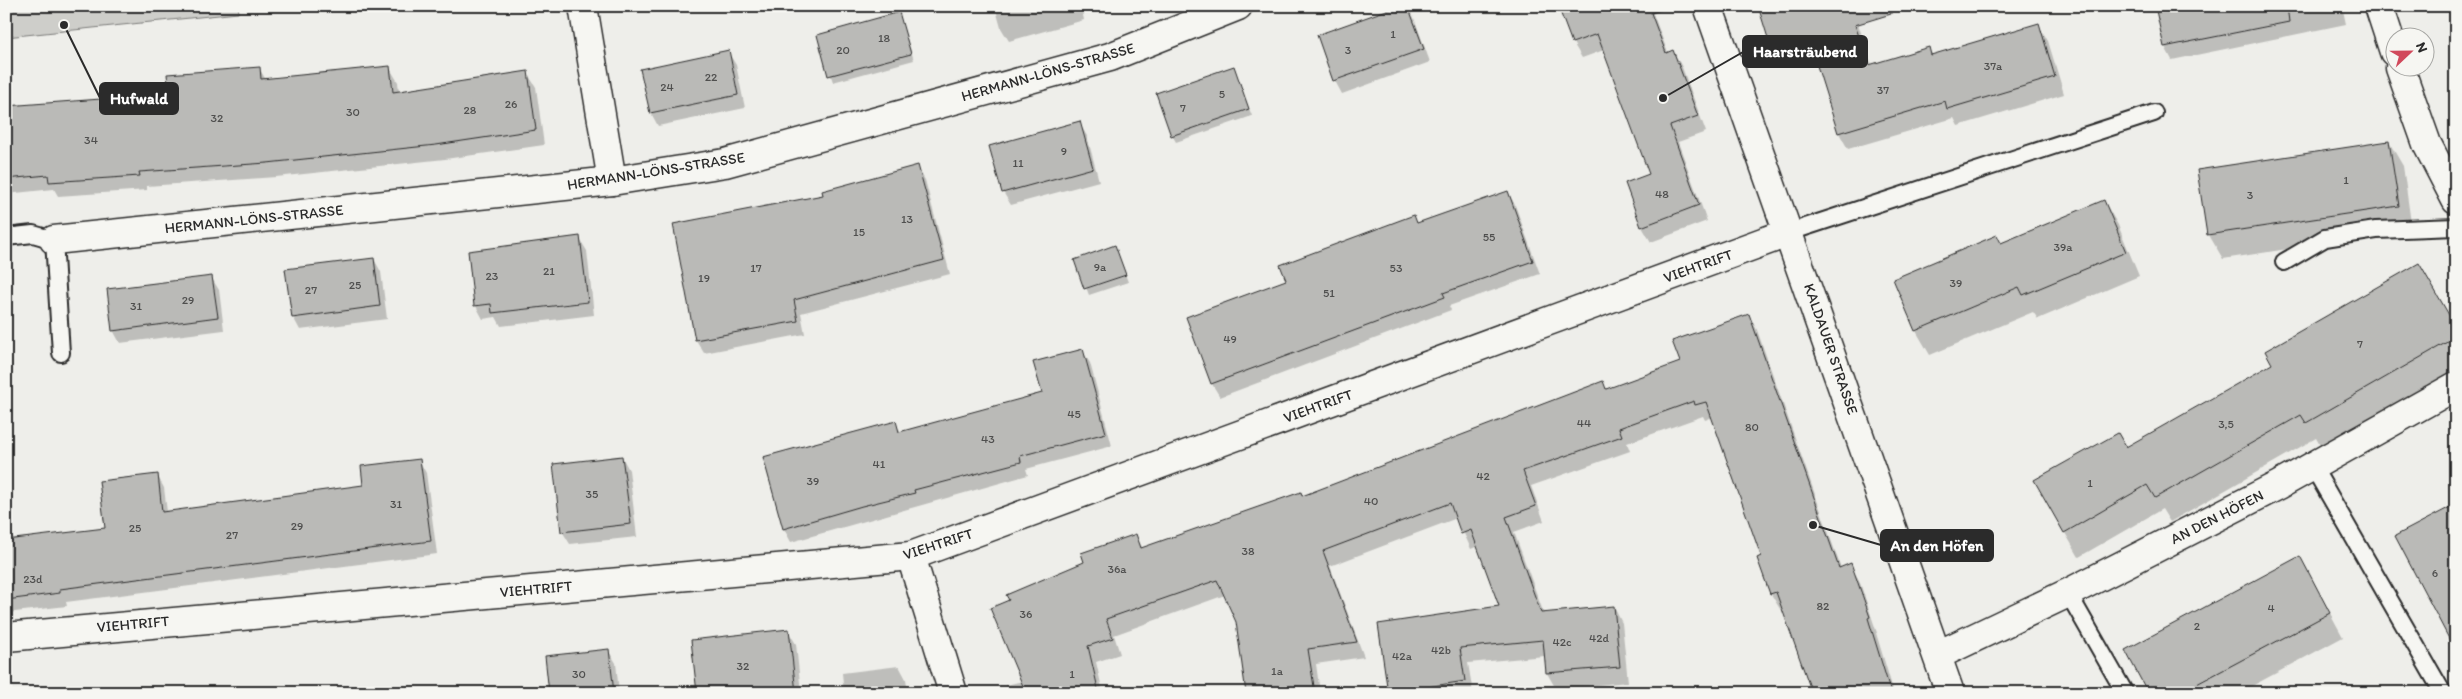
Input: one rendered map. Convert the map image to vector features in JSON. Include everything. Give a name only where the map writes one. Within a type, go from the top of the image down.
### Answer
[{"type":"street","points":[[583,6],[612,182]]},
{"type":"street","name":"HERMANN-LÖNS-STRASSE","points":[[54,240],[612,182],[725,163],[1110,57],[1238,6]]},
{"type":"street","name":"KALDAUER STRASSE","points":[[1708,6],[1790,232],[1950,693]]},
{"type":"street","points":[[2378,6],[2386,28]]},
{"type":"street","points":[[2404,78],[2427,144],[2456,200]]},
{"type":"street","name":"VIEHTRIFT","points":[[6,637],[911,556],[1790,232]]},
{"type":"street","name":"AN DEN HÖFEN","points":[[1938,655],[2068,593],[2278,485],[2456,386]]},
{"type":"street","points":[[911,556],[953,693]]},
{"type":"lane","points":[[1790,232],[2154,113]]},
{"type":"lane","points":[[2284,262],[2325,238],[2376,230],[2456,227]]},
{"type":"lane","points":[[6,237],[33,234],[54,240],[61,354]]},
{"type":"lane","points":[[2312,465],[2443,693]]},
{"type":"lane","points":[[2068,593],[2125,693]]},
{"type":"shaded area","points":[[6,6],[239,6],[238,13],[6,37]]},
{"type":"building","points":[[1398,6],[1408,6],[1424,49],[1333,81],[1317,35]]},
{"type":"building","points":[[1558,6],[1661,6],[1661,10],[1651,13],[1666,53],[1673,50],[1698,116],[1670,126],[1699,205],[1641,227],[1625,183],[1649,174],[1597,34],[1572,43]]},
{"type":"building","points":[[1758,6],[1890,6],[1891,14],[1855,25],[1869,65],[1929,47],[1931,55],[2039,23],[2055,77],[1947,109],[1945,101],[1838,133],[1809,40],[1772,51]]},
{"type":"building","points":[[2155,6],[2287,6],[2289,22],[2164,47]]},
{"type":"building","points":[[899,12],[911,54],[828,76],[817,35]]},
{"type":"building","points":[[729,50],[738,95],[650,113],[640,69]]},
{"type":"building","points":[[390,66],[393,92],[528,71],[536,130],[436,145],[267,163],[139,172],[140,176],[49,182],[48,175],[6,179],[6,106],[169,94],[167,74],[260,67],[261,79]]},
{"type":"building","points":[[1234,66],[1249,109],[1171,136],[1156,93]]},
{"type":"building","points":[[1080,121],[1093,168],[1002,193],[989,146]]},
{"type":"building","points":[[2389,141],[2399,206],[2207,235],[2197,170]]},
{"type":"building","points":[[918,165],[944,260],[794,300],[798,321],[695,340],[673,224],[823,195],[822,191]]},
{"type":"building","points":[[1508,191],[1533,261],[1443,293],[1445,297],[1211,384],[1186,317],[1286,280],[1280,265],[1414,215],[1417,223]]},
{"type":"building","points":[[2104,200],[2126,252],[2023,295],[2019,287],[1915,331],[1893,279],[1997,235],[2001,243]]},
{"type":"building","points":[[580,236],[588,302],[492,313],[491,304],[474,306],[468,251]]},
{"type":"building","points":[[1115,245],[1126,275],[1084,289],[1074,260]]},
{"type":"building","points":[[374,258],[380,306],[292,318],[285,269]]},
{"type":"building","points":[[2419,263],[2456,327],[2456,337],[2306,423],[2301,415],[2155,498],[2147,485],[2064,533],[2034,480],[2118,433],[2126,447],[2272,364],[2265,351]]},
{"type":"building","points":[[212,276],[218,317],[112,331],[107,289]]},
{"type":"building","points":[[1749,314],[1839,568],[1851,563],[1870,617],[1868,618],[1891,693],[1812,693],[1776,592],[1770,594],[1757,558],[1761,556],[1706,402],[1695,405],[1694,401],[1619,428],[1622,436],[1523,471],[1536,506],[1506,517],[1541,613],[1614,606],[1620,667],[1546,673],[1543,640],[1460,648],[1465,681],[1388,693],[1378,624],[1499,606],[1471,530],[1461,534],[1450,503],[1323,551],[1357,642],[1308,649],[1315,693],[1246,693],[1236,622],[1217,580],[1106,619],[1113,638],[1088,646],[1099,693],[1026,693],[990,608],[1009,600],[1006,595],[1084,562],[1081,553],[1136,534],[1141,548],[1301,492],[1302,496],[1603,381],[1606,389],[1680,362],[1672,341]]},
{"type":"building","points":[[1083,349],[1106,433],[1020,456],[1021,462],[914,490],[915,493],[783,529],[763,457],[896,421],[899,432],[1042,393],[1033,362]]},
{"type":"building","points":[[622,456],[631,524],[561,532],[553,464]]},
{"type":"building","points":[[420,459],[431,541],[60,589],[60,593],[6,600],[6,540],[105,528],[99,481],[158,474],[162,512],[363,485],[361,466]]},
{"type":"building","points":[[2456,504],[2456,652],[2395,536]]},
{"type":"building","points":[[2300,556],[2330,613],[2180,693],[2148,693],[2125,650]]},
{"type":"building","points":[[789,629],[796,693],[697,693],[691,640]]},
{"type":"building","points":[[609,649],[614,693],[549,693],[545,656]]},
{"type":"place","name":"Hufwald","points":[[64,25]]},
{"type":"place","name":"Haarsträubend","points":[[1663,98]]},
{"type":"place","name":"An den Höfen","points":[[1813,525]]}]
